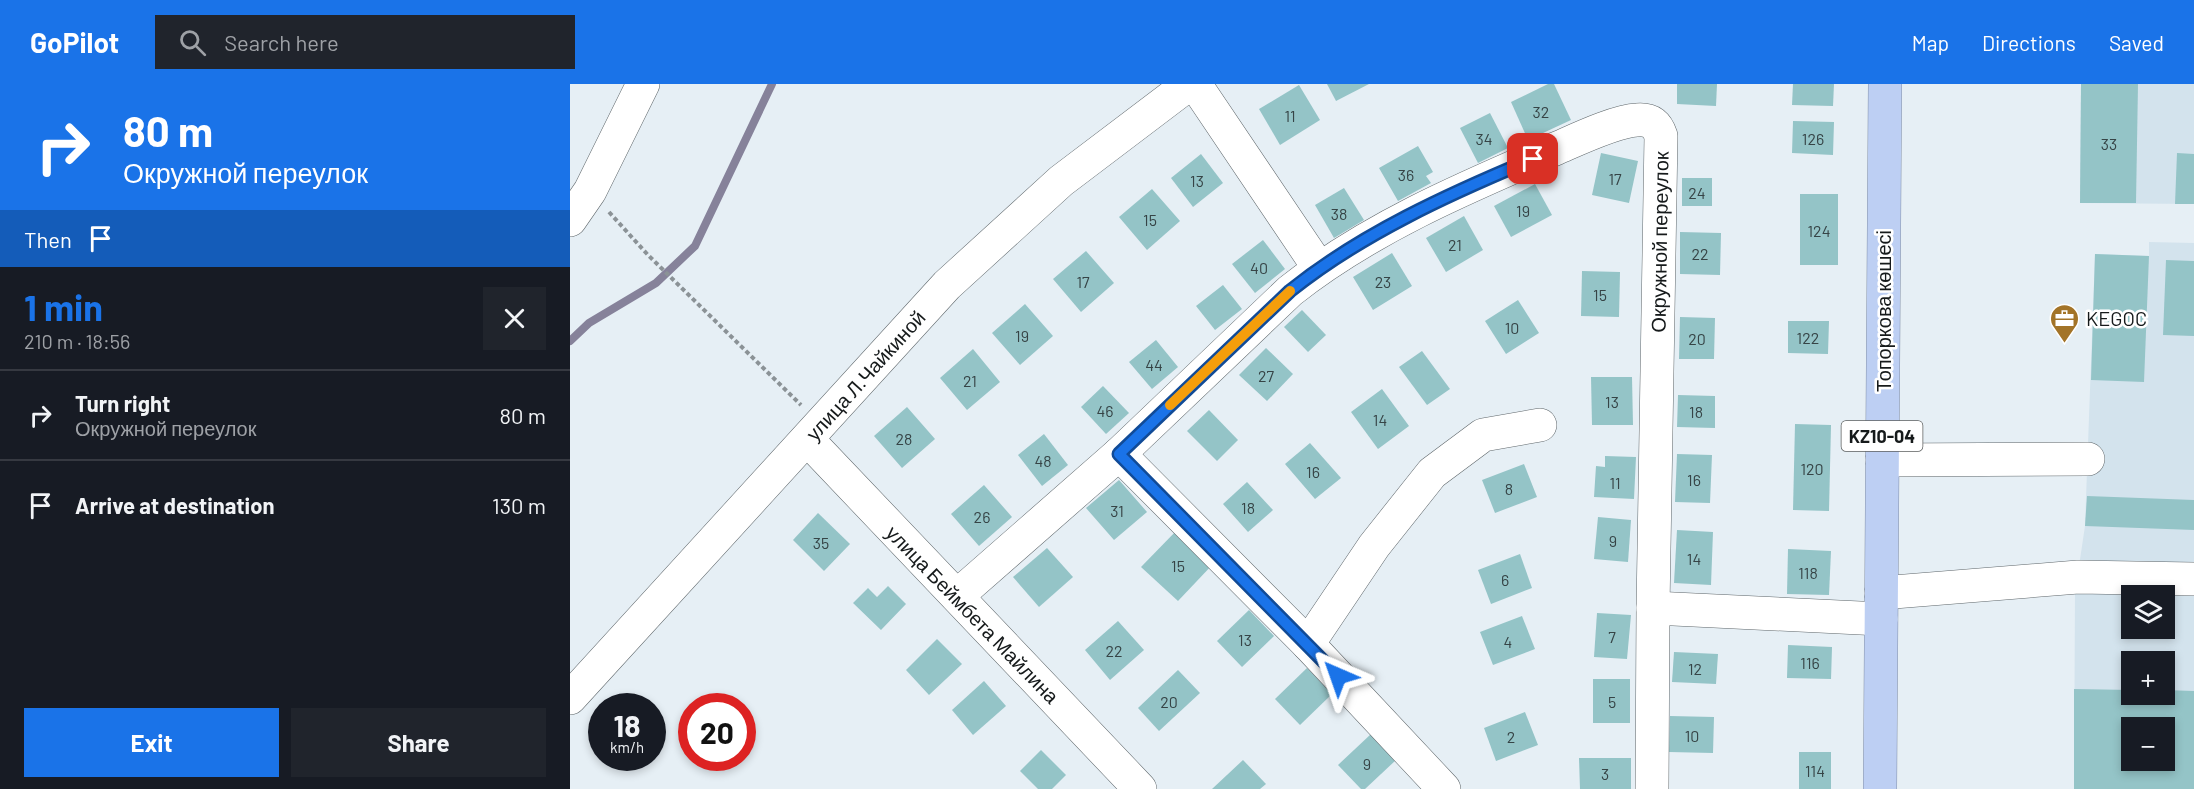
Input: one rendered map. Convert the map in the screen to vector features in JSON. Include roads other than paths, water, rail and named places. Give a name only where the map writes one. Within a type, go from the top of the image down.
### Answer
[{"type":"highway","name":"Топоркова көшесі","points":[[1880,789],[1885,84]]},
{"type":"street","points":[[570,220],[580,181],[643,84]]},
{"type":"street","name":"улица Л.Чайкиной","points":[[570,698],[947,285],[1060,181],[1189,84]]},
{"type":"street","points":[[1196,84],[1319,268]]},
{"type":"street","name":"Окружной переулок","points":[[957,596],[1119,454],[1290,291],[1319,268],[1381,231],[1489,177],[1599,131],[1636,120],[1651,122],[1658,127],[1661,136],[1652,789]]},
{"type":"street","points":[[1308,644],[1374,546],[1432,473],[1483,435],[1540,425]]},
{"type":"street","name":"улица Беймбета Майлина","points":[[813,432],[957,596],[1140,789]]},
{"type":"street","points":[[1119,454],[1308,644],[1444,789]]},
{"type":"street","points":[[1882,460],[2088,459]]},
{"type":"street","points":[[1653,608],[1881,606],[2078,577],[2194,579]]},
{"type":"waterway","points":[[570,341],[589,323],[656,283],[695,246],[772,84]]},
{"type":"place","name":"KEGOC","points":[[2065,344]]}]
